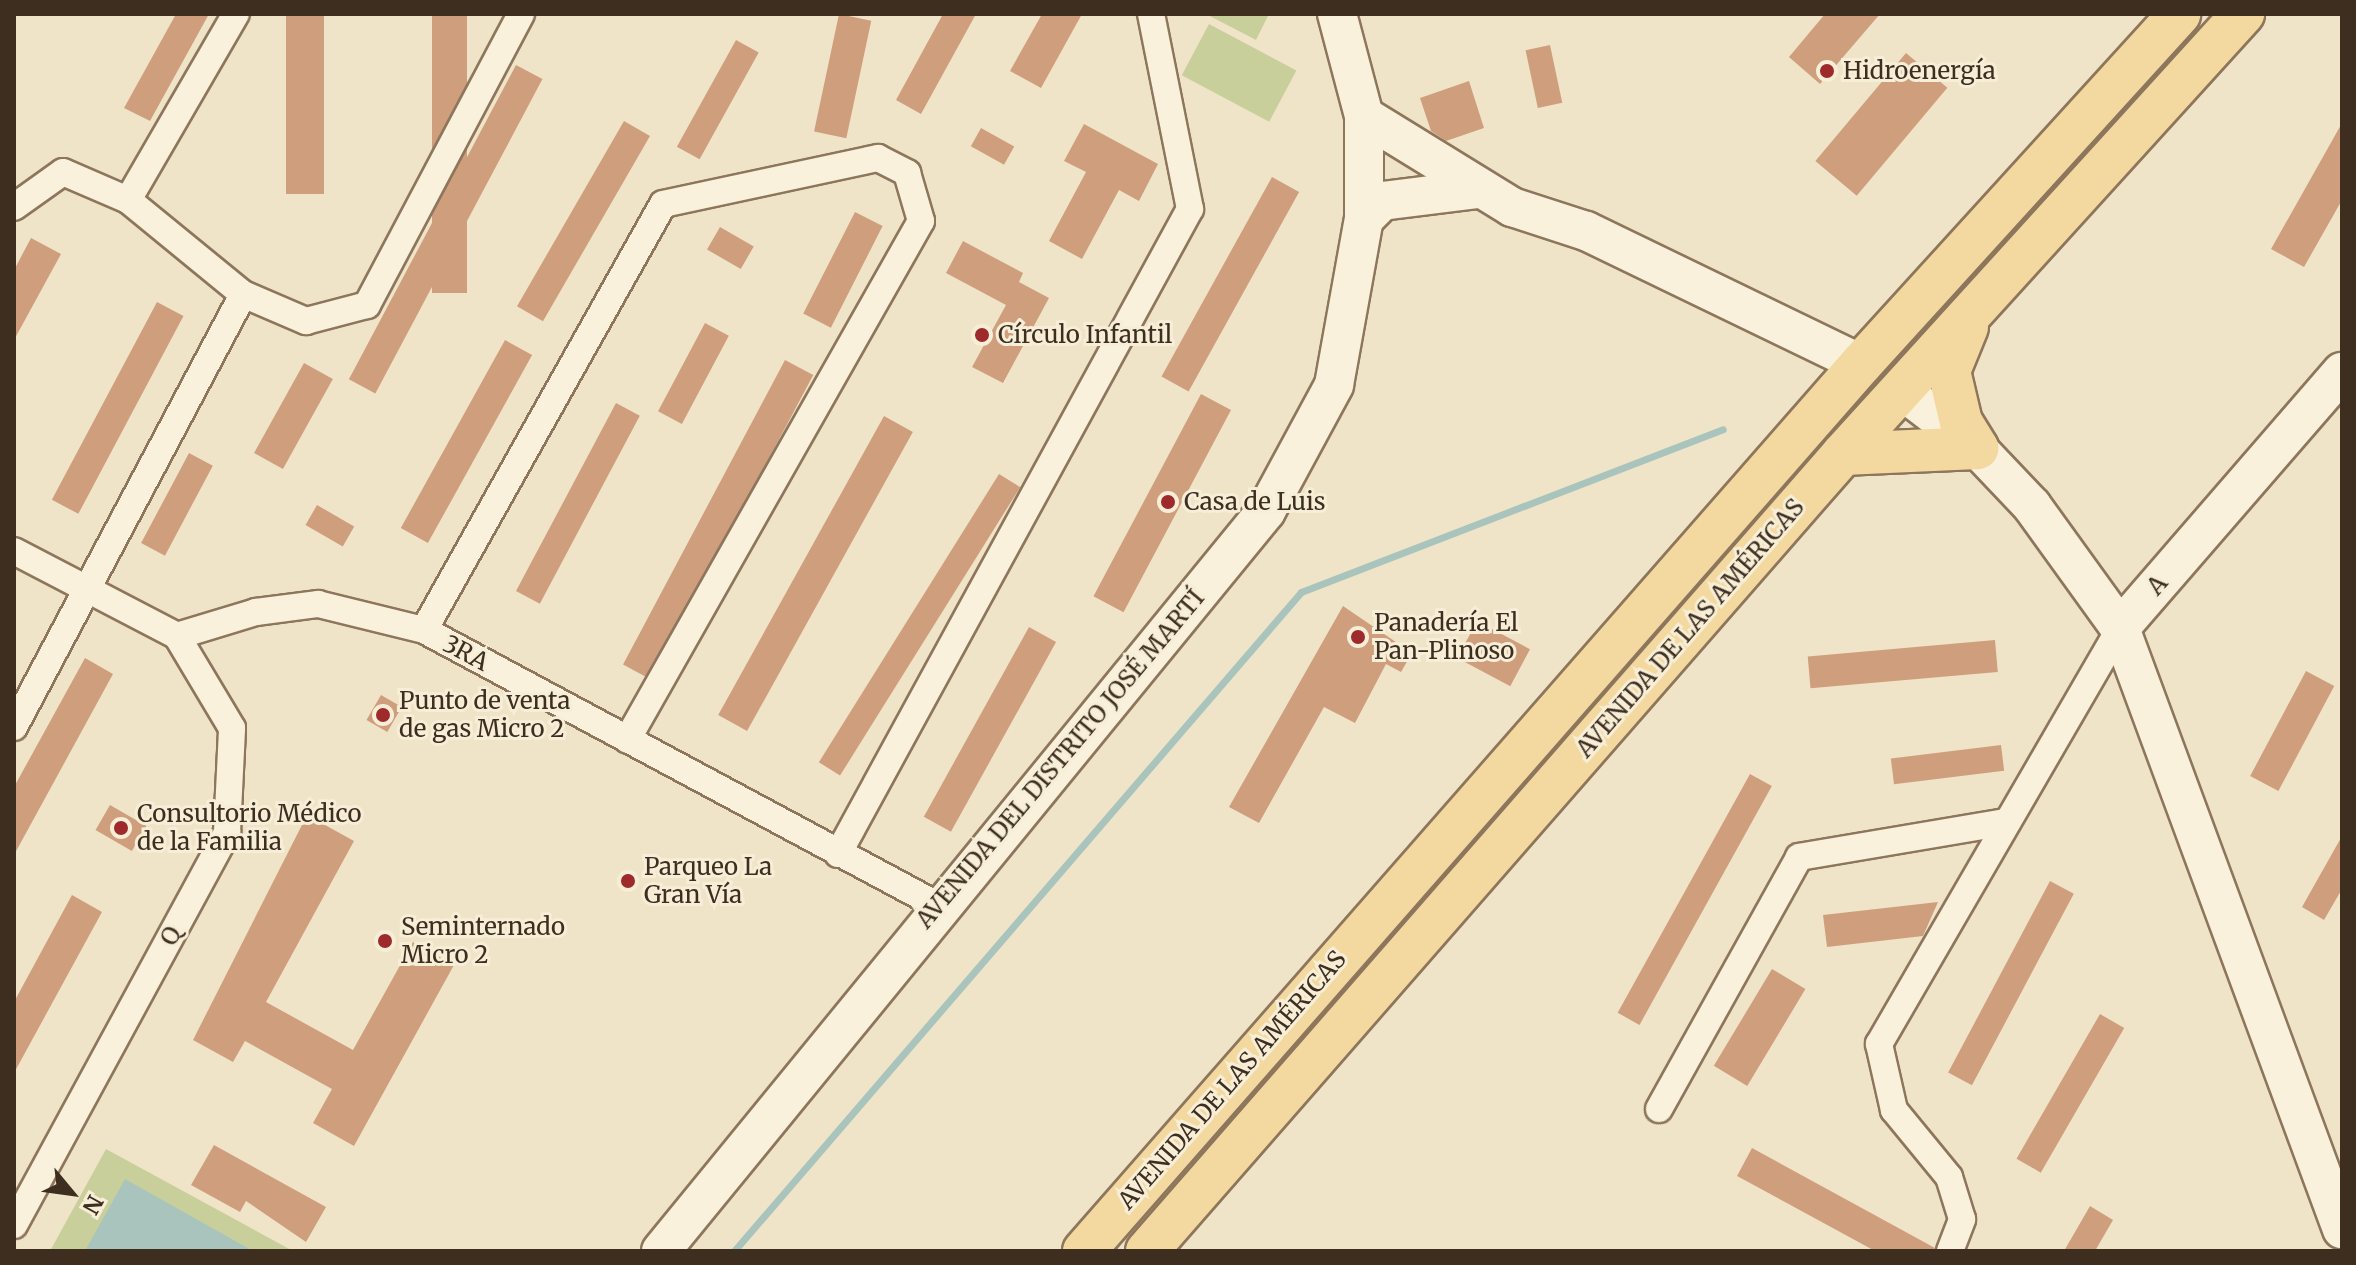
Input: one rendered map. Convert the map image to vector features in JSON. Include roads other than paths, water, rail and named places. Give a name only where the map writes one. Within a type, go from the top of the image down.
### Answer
[{"type":"main road","name":"AVENIDA DEL DISTRITO JOSÉ MARTÍ","points":[[661,1251],[937,905],[1266,511],[1334,385],[1364,219],[1364,116],[1337,14]]},
{"type":"main road","name":"AVENIDA DE LAS AMÉRICAS","points":[[1084,1251],[1861,364],[2179,14]]},
{"type":"main road","name":"AVENIDA DE LAS AMÉRICAS","points":[[1147,1251],[1843,454],[2243,14]]},
{"type":"main road","points":[[1364,116],[1478,189],[1586,231],[1861,364],[1901,390],[1977,448],[2032,506],[2120,628],[2342,1229]]},
{"type":"main road","points":[[1364,219],[1382,201],[1478,189]]},
{"type":"main road","points":[[1974,309],[1949,371],[1961,422],[1977,448]]},
{"type":"main road","name":"A","points":[[2120,628],[2342,372]]},
{"type":"main road","points":[[1843,454],[1977,448]]},
{"type":"street","points":[[128,200],[236,14]]},
{"type":"street","points":[[14,207],[63,172],[128,200],[243,294],[306,321],[367,305],[521,14]]},
{"type":"street","points":[[838,854],[1190,209],[1151,14]]},
{"type":"street","points":[[424,630],[663,204],[878,158],[907,173],[921,221],[627,740]]},
{"type":"street","points":[[14,727],[243,294]]},
{"type":"street","points":[[14,551],[177,636]]},
{"type":"street","name":"3RA","points":[[177,636],[256,612],[318,604],[424,630],[937,905]]},
{"type":"street","name":"A","points":[[1950,1251],[1962,1219],[1949,1177],[1894,1110],[1879,1044],[2120,628]]},
{"type":"street","name":"Q","points":[[14,1225],[227,832],[232,728],[177,636]]},
{"type":"street","points":[[1659,1109],[1799,857],[2007,822]]},
{"type":"water","points":[[125,1179],[253,1251],[85,1251]]},
{"type":"waterway","points":[[734,1251],[1301,592],[1723,429]]},
{"type":"place","name":"Hidroenergía","points":[[1827,71]]},
{"type":"place","name":"Círculo Infantil","points":[[982,335]]},
{"type":"place","name":"Casa de Luis","points":[[1168,502]]},
{"type":"place","name":"Panadería El Pan-Plinoso","points":[[1358,637]]},
{"type":"place","name":"Punto de venta de gas Micro 2","points":[[383,715]]},
{"type":"place","name":"Consultorio Médico de la Familia","points":[[121,828]]},
{"type":"place","name":"Parqueo La Gran Vía","points":[[628,881]]},
{"type":"place","name":"Seminternado Micro 2","points":[[385,941]]}]
